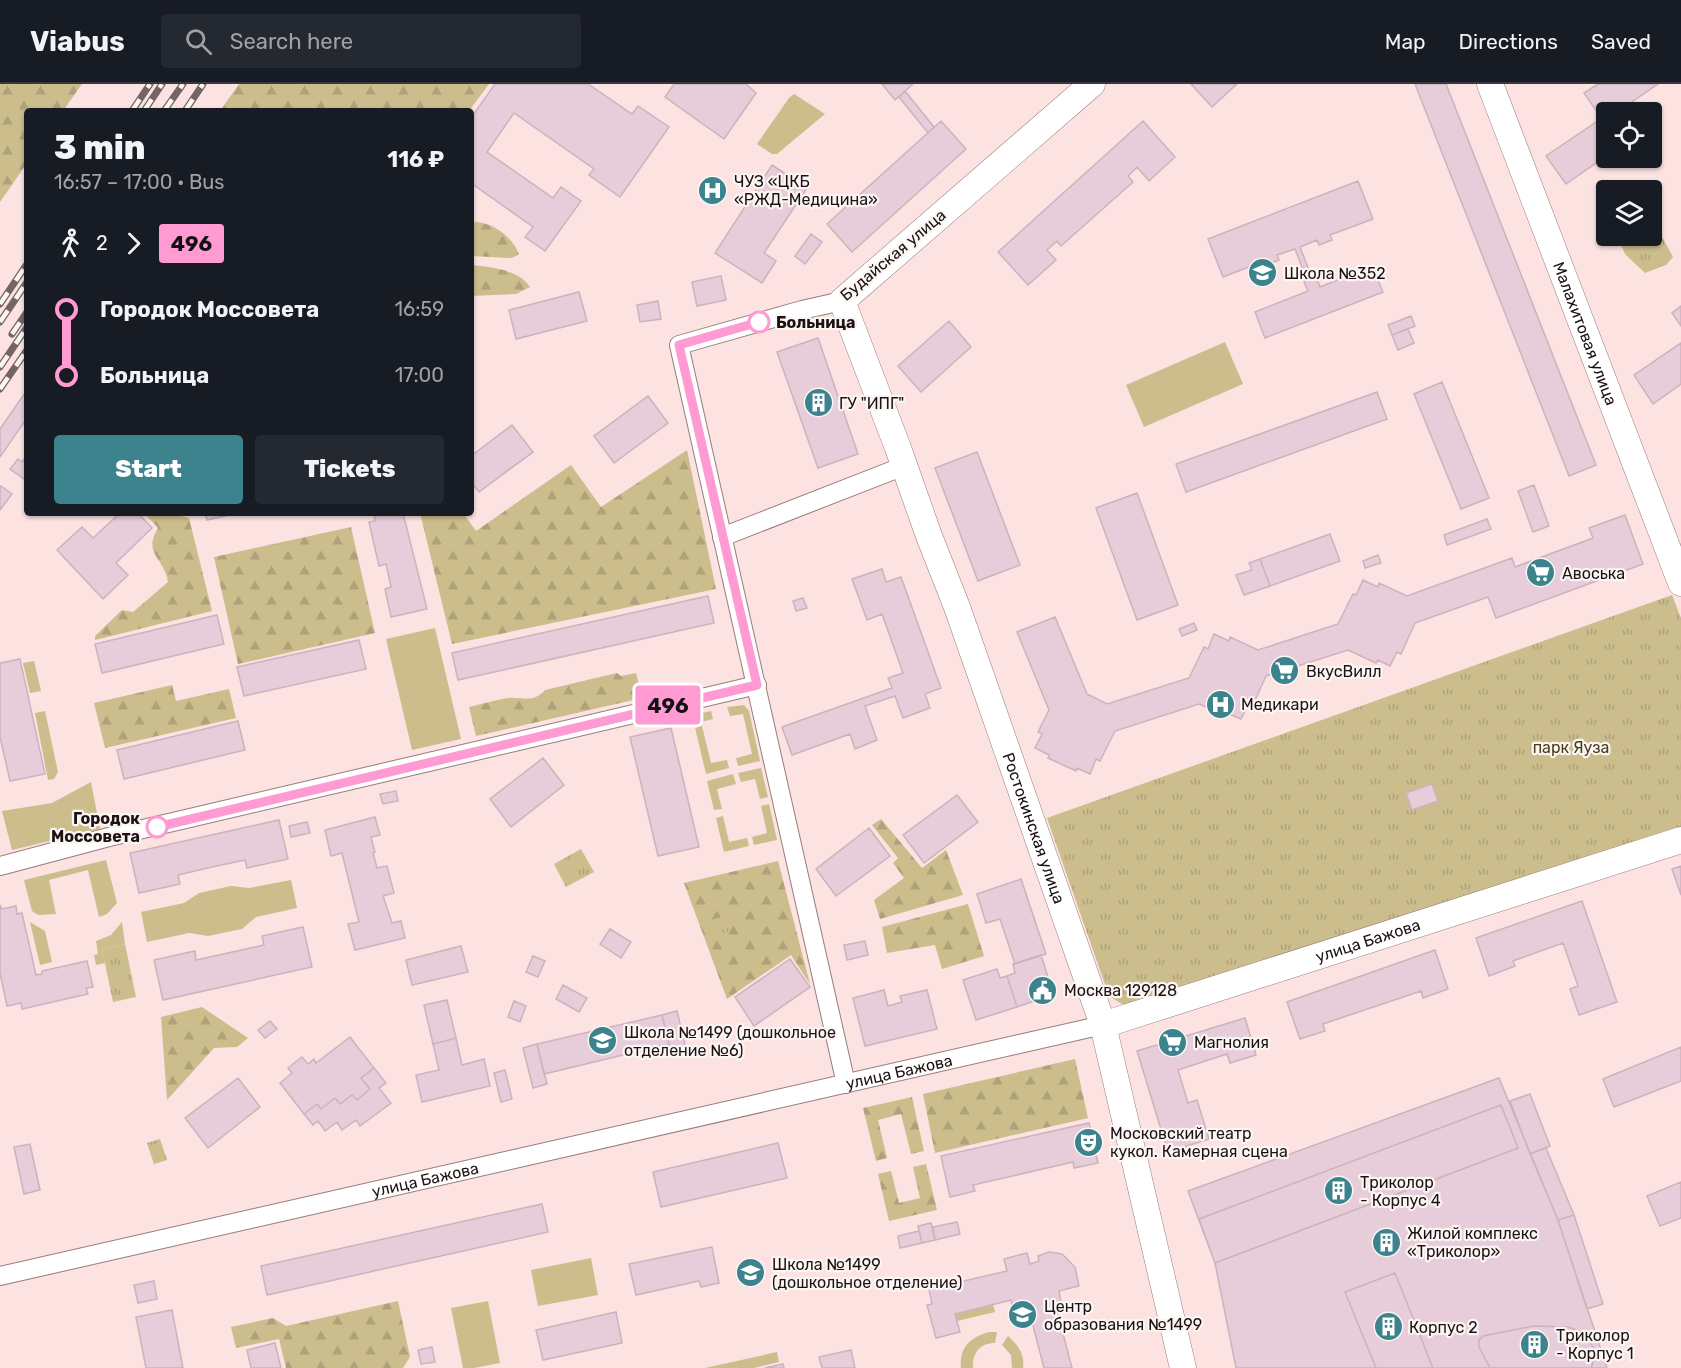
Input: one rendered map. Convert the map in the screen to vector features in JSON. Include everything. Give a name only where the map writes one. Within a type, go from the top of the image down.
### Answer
[{"type":"street","name":"Будайская улица","points":[[846,1084],[679,345],[842,301],[1092,84]]},
{"type":"street","name":"Малахитовая улица","points":[[1490,84],[1681,583]]},
{"type":"street","name":"Ростокинская улица","points":[[842,301],[980,669],[1103,1025],[1183,1368]]},
{"type":"street","points":[[722,537],[904,466]]},
{"type":"street","points":[[0,866],[109,837],[757,685]]},
{"type":"street","name":"улица Бажова","points":[[0,1276],[1103,1025],[1681,840]]},
{"type":"green space","points":[[0,84],[82,84],[65,108],[24,108],[24,167],[0,202]]},
{"type":"green space","points":[[239,84],[489,84],[471,108],[222,108]]},
{"type":"green space","points":[[794,94],[825,114],[777,154],[772,154],[757,144]]},
{"type":"green space","points":[[474,222],[489,225],[502,232],[519,254],[512,258],[474,256]]},
{"type":"green space","points":[[1662,237],[1673,257],[1666,265],[1645,273],[1625,254],[1621,246],[1662,246]]},
{"type":"green space","points":[[474,265],[495,268],[518,276],[530,287],[516,294],[474,296]]},
{"type":"green space","points":[[1225,342],[1243,384],[1144,427],[1126,385]]},
{"type":"green space","points":[[687,450],[716,589],[452,644],[421,516],[465,516],[476,531],[571,465],[601,507]]},
{"type":"green space","points":[[147,516],[189,518],[212,611],[95,640],[95,636],[122,610],[133,612],[168,582],[153,550],[152,544],[158,528]]},
{"type":"green space","points":[[351,527],[375,633],[238,664],[214,557]]},
{"type":"green space","name":"парк Яуза","points":[[1672,595],[1681,618],[1681,827],[1125,1006],[1109,996],[1047,818]]},
{"type":"green space","points":[[435,628],[461,739],[412,750],[386,639]]},
{"type":"green space","points":[[34,661],[41,691],[30,693],[23,663]]},
{"type":"green space","points":[[617,673],[621,676],[636,673],[642,698],[476,736],[469,707],[508,698],[536,697],[545,690]]},
{"type":"green space","points":[[172,685],[176,701],[229,689],[236,718],[105,748],[94,703]]},
{"type":"green space","points":[[744,705],[749,711],[760,761],[738,766],[736,758],[752,754],[743,714],[730,716],[727,707]]},
{"type":"green space","points":[[45,711],[58,772],[54,779],[48,780],[35,713]]},
{"type":"green space","points":[[711,711],[713,719],[701,722],[711,763],[727,760],[729,768],[706,774],[692,715]]},
{"type":"green space","points":[[761,768],[768,797],[760,799],[755,779],[741,782],[738,773]]},
{"type":"green space","points":[[733,774],[736,784],[717,789],[722,809],[714,810],[707,781]]},
{"type":"green space","points":[[91,782],[100,829],[12,850],[2,811],[52,803]]},
{"type":"green space","points":[[769,804],[777,840],[754,845],[752,837],[767,833],[761,806]]},
{"type":"green space","points":[[723,816],[729,842],[747,838],[749,846],[724,852],[716,818]]},
{"type":"green space","points":[[881,819],[922,868],[946,850],[963,895],[880,919],[874,900],[904,878],[893,863],[898,858],[872,825]]},
{"type":"green space","points":[[581,849],[594,872],[566,887],[554,864]]},
{"type":"green space","points":[[106,860],[117,903],[107,914],[99,917],[88,870],[49,880],[56,914],[38,915],[32,911],[24,880]]},
{"type":"green space","points":[[778,861],[810,984],[791,955],[727,999],[684,883]]},
{"type":"green space","points":[[291,880],[297,908],[256,917],[242,929],[208,936],[189,933],[147,942],[141,912],[184,903],[199,893],[231,886],[249,888]]},
{"type":"green space","points":[[968,904],[984,956],[942,969],[935,945],[887,953],[882,927]]},
{"type":"green space","points":[[725,916],[730,931],[708,938],[703,922]]},
{"type":"green space","points":[[30,922],[45,931],[52,962],[40,965]]},
{"type":"green space","points":[[122,922],[125,944],[102,949],[105,963],[96,965],[94,955],[98,954],[96,941],[111,935]]},
{"type":"green space","points":[[125,944],[136,997],[113,1002],[102,949]]},
{"type":"green space","points":[[202,1007],[248,1038],[237,1047],[214,1048],[167,1100],[161,1017]]},
{"type":"green space","points":[[1075,1059],[1088,1118],[935,1153],[923,1094]]},
{"type":"green space","points":[[912,1097],[924,1151],[911,1154],[901,1114],[878,1120],[887,1158],[876,1161],[863,1108]]},
{"type":"green space","points":[[160,1139],[167,1160],[154,1164],[147,1143]]},
{"type":"green space","points":[[926,1164],[937,1210],[889,1221],[878,1174],[891,1171],[899,1203],[920,1198],[913,1167]]},
{"type":"green space","points":[[591,1258],[598,1295],[538,1306],[531,1270]]},
{"type":"green space","points":[[398,1301],[410,1357],[403,1368],[286,1368],[279,1339],[236,1348],[231,1327],[273,1318],[286,1326]]},
{"type":"green space","points":[[488,1301],[500,1363],[463,1368],[451,1308]]},
{"type":"green space","points":[[993,1305],[995,1312],[957,1321],[955,1314]]},
{"type":"green space","points":[[989,1332],[997,1332],[995,1343],[985,1345],[978,1350],[973,1368],[961,1368],[962,1355],[967,1344],[976,1337]]},
{"type":"green space","points":[[1008,1336],[1020,1350],[1023,1368],[1012,1368],[1011,1355],[1002,1345]]},
{"type":"green space","points":[[777,1352],[779,1362],[754,1368],[705,1368]]},
{"type":"building","points":[[495,84],[588,84],[632,114],[638,106],[669,127],[620,197],[589,175],[594,169],[514,113],[487,152],[553,198],[561,187],[581,201],[545,251],[525,237],[533,227],[474,185],[474,114]]},
{"type":"building","points":[[674,84],[746,84],[756,93],[724,139],[665,97]]},
{"type":"building","points":[[882,84],[913,84],[895,100]]},
{"type":"building","points":[[1191,84],[1237,84],[1212,107]]},
{"type":"building","points":[[1415,84],[1446,84],[1596,465],[1569,476]]},
{"type":"building","points":[[1598,84],[1658,84],[1632,102],[1596,102],[1596,110],[1584,93]]},
{"type":"building","points":[[905,91],[934,127],[928,133],[899,97]]},
{"type":"building","points":[[941,121],[966,149],[852,252],[827,224]]},
{"type":"building","points":[[1143,121],[1175,157],[1149,181],[1137,167],[1128,176],[1133,182],[1061,246],[1057,241],[1047,250],[1056,260],[1028,285],[998,252]]},
{"type":"building","points":[[1596,122],[1596,163],[1566,184],[1546,156]]},
{"type":"building","points":[[772,165],[807,188],[764,253],[776,261],[762,283],[715,253]]},
{"type":"building","points":[[1358,181],[1373,219],[1330,235],[1332,240],[1319,245],[1317,240],[1300,247],[1312,278],[1316,277],[1320,287],[1372,266],[1383,292],[1265,338],[1255,312],[1308,291],[1304,282],[1307,280],[1295,249],[1277,255],[1279,260],[1266,265],[1264,261],[1223,277],[1208,239]]},
{"type":"building","points":[[811,234],[822,242],[805,264],[795,256]]},
{"type":"building","points":[[721,276],[726,300],[697,306],[692,282]]},
{"type":"building","points":[[579,292],[587,321],[516,339],[509,310]]},
{"type":"building","points":[[658,301],[661,319],[640,322],[637,305]]},
{"type":"building","points":[[1681,306],[1681,326],[1672,313]]},
{"type":"building","points":[[1411,316],[1415,326],[1392,335],[1388,325]]},
{"type":"building","points":[[949,321],[971,347],[921,392],[898,366]]},
{"type":"building","points":[[1408,329],[1414,343],[1398,350],[1392,335]]},
{"type":"building","name":"ГУ \"ИПГ\"","points":[[818,338],[858,454],[818,468],[777,352]]},
{"type":"building","points":[[1681,343],[1681,384],[1653,404],[1634,375]]},
{"type":"building","points":[[1442,382],[1489,498],[1461,509],[1414,394]]},
{"type":"building","points":[[1377,392],[1387,419],[1186,492],[1176,464]]},
{"type":"building","points":[[24,394],[24,422],[0,457],[0,429]]},
{"type":"building","points":[[648,396],[668,423],[614,463],[594,436]]},
{"type":"building","points":[[512,425],[533,452],[479,492],[474,486],[474,454]]},
{"type":"building","points":[[977,452],[1020,565],[978,581],[935,468]]},
{"type":"building","points":[[18,459],[22,462],[24,459],[24,479],[10,469]]},
{"type":"building","points":[[1534,485],[1549,526],[1533,532],[1518,491]]},
{"type":"building","points":[[0,487],[12,494],[0,510]]},
{"type":"building","points":[[1137,493],[1178,605],[1137,620],[1096,508]]},
{"type":"building","points":[[1625,515],[1643,564],[1496,618],[1488,597],[1415,623],[1401,654],[1397,652],[1390,666],[1378,660],[1376,663],[1348,650],[1266,676],[1252,707],[1248,705],[1241,719],[1229,714],[1227,716],[1199,704],[1115,731],[1100,761],[1096,759],[1090,774],[1077,768],[1076,771],[1048,758],[1049,755],[1035,748],[1042,734],[1038,732],[1049,710],[1017,632],[1055,617],[1087,694],[1107,704],[1189,678],[1204,647],[1208,649],[1214,634],[1229,641],[1230,637],[1258,650],[1338,624],[1363,580],[1378,587],[1379,583],[1407,596],[1512,558],[1515,567],[1593,538],[1589,528]]},
{"type":"building","points":[[117,516],[141,516],[152,528],[116,563],[128,575],[103,599],[57,550],[82,527],[93,538]]},
{"type":"building","points":[[206,516],[225,516],[207,520]]},
{"type":"building","points":[[374,516],[404,516],[427,609],[391,617],[385,589],[391,587],[386,564],[379,566],[369,522],[375,521]]},
{"type":"building","points":[[1487,519],[1491,529],[1447,545],[1444,535]]},
{"type":"building","points":[[1330,534],[1340,561],[1270,586],[1260,559]]},
{"type":"building","points":[[1378,555],[1381,563],[1365,568],[1363,561]]},
{"type":"building","points":[[1260,559],[1270,586],[1244,595],[1236,575],[1252,570],[1249,563]]},
{"type":"building","points":[[882,569],[886,582],[901,577],[941,688],[925,694],[930,708],[903,718],[895,696],[865,706],[877,740],[855,749],[850,734],[792,755],[782,727],[892,688],[888,678],[903,673],[882,614],[867,620],[852,579]]},
{"type":"building","points":[[708,596],[714,623],[458,680],[452,653]]},
{"type":"building","points":[[803,598],[807,608],[796,611],[793,601]]},
{"type":"building","points":[[217,615],[224,644],[102,673],[95,644]]},
{"type":"building","points":[[1194,623],[1197,630],[1182,636],[1179,629]]},
{"type":"building","points":[[359,640],[366,669],[244,696],[237,667]]},
{"type":"building","points":[[20,659],[45,774],[10,781],[0,737],[0,663]]},
{"type":"building","points":[[238,721],[245,750],[124,779],[117,750]]},
{"type":"building","points":[[671,728],[699,847],[658,856],[630,737]]},
{"type":"building","points":[[543,758],[564,785],[511,827],[490,799]]},
{"type":"building","points":[[1432,784],[1438,801],[1412,810],[1406,793]]},
{"type":"building","points":[[396,791],[398,801],[383,804],[380,794]]},
{"type":"building","points":[[957,795],[978,822],[924,863],[903,835]]},
{"type":"building","points":[[375,817],[380,835],[371,837],[375,852],[373,853],[377,868],[387,866],[394,893],[383,896],[392,923],[401,921],[405,938],[355,950],[348,924],[359,922],[342,853],[331,856],[325,830]]},
{"type":"building","points":[[279,820],[288,859],[247,868],[245,860],[212,867],[178,875],[180,884],[139,893],[130,853]]},
{"type":"building","points":[[307,822],[310,833],[291,837],[289,826]]},
{"type":"building","points":[[869,828],[890,856],[836,896],[816,869]]},
{"type":"building","points":[[1681,866],[1681,895],[1672,869]]},
{"type":"building","points":[[1021,879],[1046,954],[1015,964],[1000,919],[986,923],[977,894]]},
{"type":"building","points":[[1582,901],[1617,1002],[1579,1015],[1570,989],[1578,986],[1563,943],[1513,961],[1515,966],[1489,976],[1476,938]]},
{"type":"building","points":[[0,905],[2,909],[16,906],[17,914],[22,913],[36,975],[42,974],[42,971],[87,961],[93,987],[86,988],[88,994],[22,1009],[21,1003],[7,1006],[0,973]]},
{"type":"building","points":[[303,927],[312,967],[163,1000],[154,960],[195,951],[196,960],[264,945],[262,936]]},
{"type":"building","points":[[610,929],[631,942],[621,958],[600,944]]},
{"type":"building","points":[[865,941],[868,955],[847,960],[844,945]]},
{"type":"building","points":[[461,946],[468,972],[412,985],[406,960]]},
{"type":"building","points":[[1435,950],[1448,989],[1423,998],[1421,991],[1323,1024],[1325,1031],[1300,1039],[1287,1002]]},
{"type":"building","points":[[1041,955],[1052,990],[1043,998],[1017,1007],[1007,976],[1015,973],[1013,964]]},
{"type":"building","points":[[533,956],[545,961],[538,977],[526,972]]},
{"type":"building","points":[[790,959],[810,987],[754,1026],[735,997]]},
{"type":"building","points":[[997,969],[1000,978],[1007,976],[1017,1007],[976,1020],[963,980]]},
{"type":"building","points":[[563,985],[587,998],[579,1012],[556,999]]},
{"type":"building","points":[[884,990],[888,1006],[902,1002],[900,996],[927,990],[937,1029],[865,1046],[853,998]]},
{"type":"building","points":[[447,1000],[456,1038],[433,1044],[424,1005]]},
{"type":"building","points":[[514,1001],[526,1006],[520,1022],[508,1017]]},
{"type":"building","points":[[677,1011],[687,1053],[672,1056],[662,1015]]},
{"type":"building","points":[[662,1015],[669,1044],[544,1074],[537,1044]]},
{"type":"building","points":[[1245,1018],[1256,1055],[1230,1063],[1227,1054],[1178,1070],[1188,1103],[1197,1100],[1209,1139],[1168,1152],[1137,1051]]},
{"type":"building","points":[[270,1021],[277,1029],[265,1038],[258,1030]]},
{"type":"building","points":[[350,1037],[374,1068],[361,1078],[370,1089],[357,1100],[352,1095],[340,1104],[335,1098],[321,1109],[317,1104],[304,1114],[280,1083],[292,1073],[288,1068],[302,1057],[308,1064],[314,1059],[316,1063]]},
{"type":"building","points":[[456,1038],[462,1065],[484,1059],[490,1086],[422,1102],[416,1075],[439,1070],[433,1044]]},
{"type":"building","points":[[537,1044],[547,1084],[533,1088],[523,1048]]},
{"type":"building","points":[[1681,1047],[1681,1081],[1614,1107],[1603,1079]]},
{"type":"building","points":[[374,1068],[386,1083],[379,1088],[391,1103],[360,1126],[356,1120],[342,1130],[337,1122],[325,1131],[318,1121],[313,1125],[304,1114],[317,1104],[321,1109],[335,1098],[340,1104],[352,1095],[357,1100],[370,1089],[361,1078]]},
{"type":"building","points":[[505,1070],[512,1099],[501,1102],[494,1073]]},
{"type":"building","points":[[238,1078],[260,1107],[208,1148],[185,1118]]},
{"type":"building","name":"Жилой комплекс «Триколор»","points":[[1499,1078],[1558,1220],[1607,1368],[1236,1368],[1215,1263],[1188,1191]]},
{"type":"building","points":[[1530,1094],[1550,1146],[1530,1154],[1510,1101]]},
{"type":"building","name":"Триколор - Корпус 4","points":[[1501,1105],[1518,1148],[1215,1263],[1199,1219]]},
{"type":"building","points":[[1089,1123],[1098,1163],[1074,1168],[1073,1162],[973,1185],[975,1191],[950,1197],[941,1156]]},
{"type":"building","points":[[778,1143],[787,1178],[661,1207],[653,1172]]},
{"type":"building","points":[[30,1144],[40,1190],[24,1194],[14,1147]]},
{"type":"building","points":[[1546,1148],[1574,1215],[1558,1220],[1530,1154]]},
{"type":"building","points":[[1681,1182],[1681,1218],[1660,1226],[1647,1196]]},
{"type":"building","points":[[542,1204],[548,1232],[267,1295],[261,1266]]},
{"type":"building","points":[[1574,1215],[1603,1304],[1587,1309],[1558,1220]]},
{"type":"building","points":[[957,1222],[960,1234],[935,1240],[933,1227]]},
{"type":"building","points":[[931,1223],[935,1240],[922,1243],[918,1226]]},
{"type":"building","points":[[919,1231],[922,1243],[900,1248],[898,1236]]},
{"type":"building","points":[[712,1247],[719,1283],[701,1287],[699,1281],[636,1295],[629,1264]]},
{"type":"building","points":[[1049,1252],[1062,1254],[1075,1267],[1079,1286],[1059,1291],[1061,1302],[1055,1303],[1072,1368],[1044,1368],[1030,1314],[1015,1318],[1011,1300],[955,1314],[960,1332],[936,1338],[927,1305],[932,1304],[929,1289],[1007,1271],[1004,1259],[1027,1253],[1030,1264],[1039,1261],[1038,1256]]},
{"type":"building","name":"Корпус 2","points":[[1395,1273],[1433,1368],[1376,1368],[1345,1292]]},
{"type":"building","points":[[154,1281],[157,1299],[138,1303],[134,1285]]},
{"type":"building","points":[[172,1310],[183,1368],[146,1368],[136,1317]]},
{"type":"building","points":[[616,1312],[622,1343],[543,1360],[536,1330]]},
{"type":"building","name":"Триколор - Корпус 1","points":[[1534,1326],[1568,1327],[1582,1332],[1589,1339],[1594,1350],[1591,1368],[1490,1368],[1479,1347],[1479,1340],[1483,1336]]},
{"type":"building","points":[[275,1343],[281,1368],[251,1368],[247,1350]]},
{"type":"building","points":[[432,1347],[435,1362],[421,1364],[418,1350]]},
{"type":"building","points":[[851,1350],[855,1368],[822,1368],[819,1357]]},
{"type":"building","points":[[783,1364],[784,1368],[765,1368]]},
{"type":"railway","points":[[134,108],[150,84]]},
{"type":"railway","points":[[146,108],[162,84]]},
{"type":"railway","points":[[166,108],[183,84]]},
{"type":"railway","points":[[187,108],[203,84]]},
{"type":"railway","points":[[0,304],[24,268]]},
{"type":"railway","points":[[0,322],[24,286]]},
{"type":"railway","points":[[12,334],[24,316]]},
{"type":"railway","points":[[0,367],[24,331]]},
{"type":"railway","points":[[0,389],[24,354]]},
{"type":"bus line","name":"496","points":[[157,827],[757,685],[679,345],[759,322]]},
{"type":"place","name":"ЧУЗ «ЦКБ «РЖД-Медицина»","points":[[713,190]]},
{"type":"place","name":"Школа №352","points":[[1263,273]]},
{"type":"place","name":"Больница","points":[[759,322]]},
{"type":"place","name":"ГУ \"ИПГ\"","points":[[818,403]]},
{"type":"place","name":"Авоська","points":[[1541,573]]},
{"type":"place","name":"ВкусВилл","points":[[1285,671]]},
{"type":"place","name":"Медикари","points":[[1220,704]]},
{"type":"place","name":"Городок Моссовета","points":[[157,827]]},
{"type":"place","name":"Москва 129128","points":[[1043,990]]},
{"type":"place","name":"Школа №1499 (дошкольное отделение №6)","points":[[603,1041]]},
{"type":"place","name":"Магнолия","points":[[1173,1042]]},
{"type":"place","name":"Московский театр кукол. Камерная сцена","points":[[1089,1142]]},
{"type":"place","name":"Триколор - Корпус 4","points":[[1339,1191]]},
{"type":"place","name":"Жилой комплекс «Триколор»","points":[[1386,1242]]},
{"type":"place","name":"Школа №1499 (дошкольное отделение)","points":[[751,1273]]},
{"type":"place","name":"Центр образования №1499","points":[[1023,1315]]},
{"type":"place","name":"Корпус 2","points":[[1388,1327]]},
{"type":"place","name":"Триколор - Корпус 1","points":[[1535,1344]]}]
